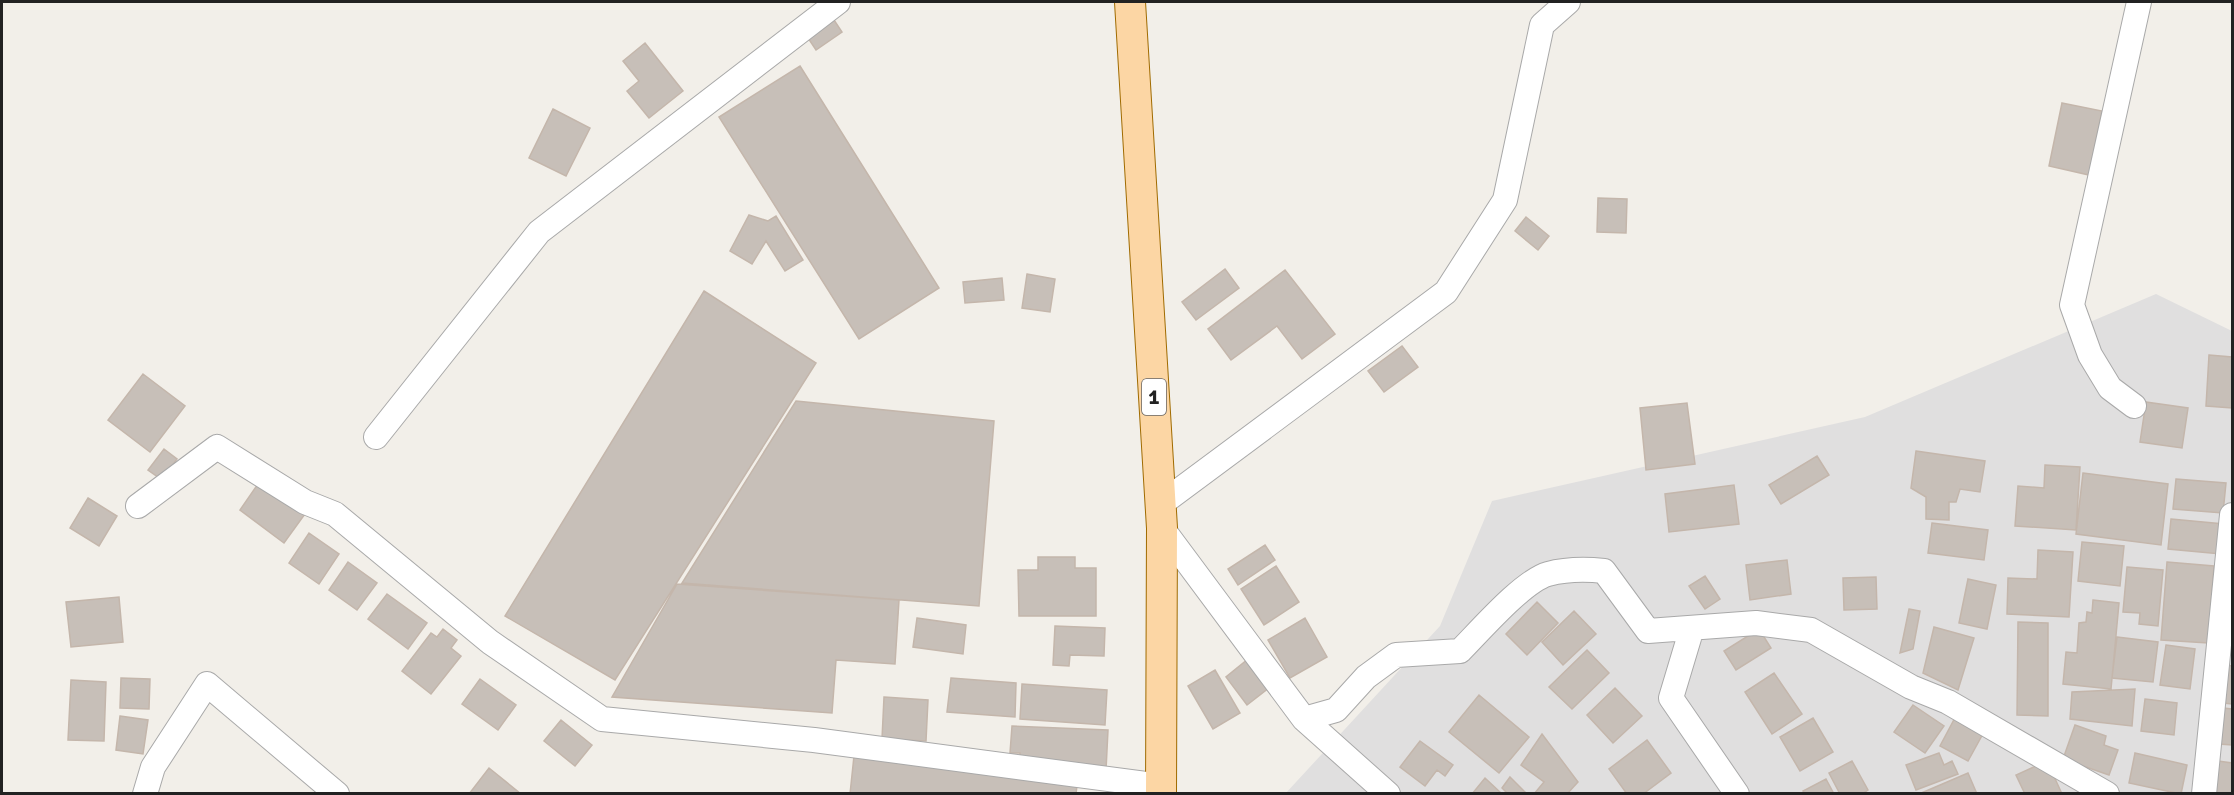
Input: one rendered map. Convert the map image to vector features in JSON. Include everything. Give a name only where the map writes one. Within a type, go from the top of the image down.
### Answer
[{"type":"main road","name":"1","points":[[1130,2],[1161,516],[1161,790]]},
{"type":"street","points":[[376,437],[539,232],[838,2]]},
{"type":"street","points":[[1388,794],[1304,719],[1161,516],[1446,292],[1505,200],[1542,25],[1568,2]]},
{"type":"street","points":[[2134,406],[2110,388],[2090,355],[2072,305],[2139,2]]},
{"type":"street","points":[[138,506],[217,447],[305,502],[335,514],[490,642],[602,719],[814,740],[1161,790]]},
{"type":"street","points":[[2204,794],[2232,515]]},
{"type":"street","points":[[1304,719],[1336,710],[1366,677],[1396,656],[1460,651],[1518,594],[1546,575],[1579,569],[1604,571],[1648,631],[1756,623],[1812,630],[1911,687],[1948,702],[2101,792]]},
{"type":"street","points":[[1692,628],[1671,698],[1737,794]]},
{"type":"street","points":[[145,794],[153,767],[207,684],[337,794]]},
{"type":"shaded area","points":[[2156,294],[2232,331],[2232,793],[1285,794],[1440,626],[1492,501],[1865,417]]},
{"type":"building","points":[[832,17],[842,32],[816,50],[806,35]]},
{"type":"building","points":[[645,43],[683,91],[649,118],[627,91],[639,81],[623,61]]},
{"type":"building","points":[[800,66],[939,288],[859,339],[719,117]]},
{"type":"building","points":[[2062,103],[2102,111],[2089,175],[2049,166]]},
{"type":"building","points":[[553,109],[590,128],[566,176],[529,158]]},
{"type":"building","points":[[1598,198],[1627,199],[1626,233],[1597,232]]},
{"type":"building","points":[[749,215],[768,221],[776,216],[803,260],[785,271],[766,241],[752,264],[730,251]]},
{"type":"building","points":[[1526,217],[1549,236],[1538,250],[1515,231]]},
{"type":"building","points":[[1225,269],[1239,288],[1196,320],[1182,302]]},
{"type":"building","points":[[1285,270],[1335,334],[1302,359],[1277,326],[1231,360],[1208,329]]},
{"type":"building","points":[[1027,274],[1055,279],[1050,312],[1022,308]]},
{"type":"building","points":[[1002,278],[1004,300],[965,303],[963,282]]},
{"type":"building","points":[[704,291],[816,363],[615,680],[505,616]]},
{"type":"building","points":[[1402,346],[1418,367],[1384,392],[1368,371]]},
{"type":"building","points":[[2209,355],[2232,357],[2232,408],[2206,406]]},
{"type":"building","points":[[143,374],[185,406],[150,452],[108,420]]},
{"type":"building","points":[[796,401],[994,421],[979,606],[682,583]]},
{"type":"building","points":[[2146,402],[2188,408],[2182,448],[2140,442]]},
{"type":"building","points":[[1687,403],[1695,464],[1646,470],[1640,408]]},
{"type":"building","points":[[164,449],[177,459],[162,480],[148,470]]},
{"type":"building","points":[[1916,451],[1985,461],[1980,492],[1960,489],[1956,502],[1949,502],[1949,520],[1926,519],[1926,497],[1911,488]]},
{"type":"building","points":[[1817,456],[1829,475],[1781,504],[1769,485]]},
{"type":"building","points":[[2045,465],[2080,467],[2076,530],[2015,526],[2018,486],[2044,488]]},
{"type":"building","points":[[2083,473],[2168,484],[2161,545],[2076,534]]},
{"type":"building","points":[[2176,479],[2226,483],[2223,513],[2173,509]]},
{"type":"building","points":[[260,481],[305,514],[284,543],[240,510]]},
{"type":"building","points":[[1734,485],[1739,524],[1669,532],[1665,494]]},
{"type":"building","points":[[88,498],[117,516],[99,546],[70,528]]},
{"type":"building","points":[[2171,519],[2224,524],[2221,554],[2168,549]]},
{"type":"building","points":[[1932,523],[1988,530],[1984,560],[1928,553]]},
{"type":"building","points":[[309,533],[339,554],[319,584],[289,563]]},
{"type":"building","points":[[2082,542],[2124,546],[2120,586],[2078,581]]},
{"type":"building","points":[[1265,545],[1275,560],[1238,585],[1228,569]]},
{"type":"building","points":[[2038,550],[2073,552],[2069,617],[2007,614],[2008,578],[2037,579]]},
{"type":"building","points":[[1038,557],[1075,557],[1075,568],[1096,568],[1096,616],[1019,616],[1018,570],[1038,570]]},
{"type":"building","points":[[1787,560],[1791,594],[1750,600],[1746,565]]},
{"type":"building","points":[[348,562],[377,583],[357,610],[329,590]]},
{"type":"building","points":[[2167,562],[2214,566],[2208,643],[2161,640]]},
{"type":"building","points":[[1276,566],[1299,602],[1264,625],[1241,589]]},
{"type":"building","points":[[2127,567],[2163,570],[2158,626],[2139,624],[2140,613],[2123,612]]},
{"type":"building","points":[[1705,576],[1720,599],[1705,609],[1689,586]]},
{"type":"building","points":[[1876,577],[1877,609],[1844,610],[1843,578]]},
{"type":"building","points":[[1968,579],[1996,585],[1987,629],[1959,623]]},
{"type":"building","points":[[677,584],[899,600],[895,664],[836,660],[832,713],[612,697]]},
{"type":"building","points":[[387,594],[427,623],[408,649],[368,619]]},
{"type":"building","points":[[119,597],[123,642],[71,647],[66,602]]},
{"type":"building","points":[[2093,600],[2119,603],[2111,689],[2063,684],[2066,652],[2077,653],[2079,623],[2086,622],[2087,612],[2092,613]]},
{"type":"building","points":[[1537,602],[1558,623],[1527,655],[1506,634]]},
{"type":"building","points":[[1909,609],[1920,611],[1913,649],[1900,653]]},
{"type":"building","points":[[1574,611],[1596,634],[1563,665],[1542,642]]},
{"type":"building","points":[[917,618],[966,625],[963,654],[913,647]]},
{"type":"building","points":[[1305,618],[1327,657],[1290,678],[1268,640]]},
{"type":"building","points":[[2018,622],[2048,623],[2048,716],[2017,715]]},
{"type":"building","points":[[1055,626],[1105,628],[1104,656],[1070,655],[1069,666],[1053,665]]},
{"type":"building","points":[[1934,627],[1974,638],[1958,690],[1923,673]]},
{"type":"building","points":[[443,629],[457,640],[451,648],[461,656],[431,694],[402,671],[431,633],[437,637]]},
{"type":"building","points":[[1759,629],[1771,648],[1736,670],[1724,651]]},
{"type":"building","points":[[2117,637],[2158,642],[2153,682],[2112,678]]},
{"type":"building","points":[[2166,645],[2195,649],[2190,689],[2160,685]]},
{"type":"building","points":[[1587,650],[1609,673],[1572,709],[1549,687]]},
{"type":"building","points":[[1248,659],[1270,687],[1247,705],[1226,677]]},
{"type":"building","points":[[2227,665],[2232,666],[2232,704],[2223,703]]},
{"type":"building","points":[[1215,670],[1240,713],[1213,729],[1188,686]]},
{"type":"building","points":[[1774,673],[1802,714],[1772,734],[1745,692]]},
{"type":"building","points":[[121,678],[150,679],[149,709],[120,708]]},
{"type":"building","points":[[951,678],[1016,683],[1015,717],[947,712]]},
{"type":"building","points":[[480,679],[516,705],[498,730],[462,704]]},
{"type":"building","points":[[71,680],[106,682],[104,741],[68,740]]},
{"type":"building","points":[[1022,684],[1107,690],[1105,725],[1020,719]]},
{"type":"building","points":[[1615,688],[1642,716],[1613,743],[1587,715]]},
{"type":"building","points":[[2135,689],[2132,726],[2070,719],[2072,692]]},
{"type":"building","points":[[1479,695],[1529,737],[1499,773],[1449,732]]},
{"type":"building","points":[[884,697],[928,700],[926,741],[882,739]]},
{"type":"building","points":[[2145,699],[2177,703],[2174,735],[2141,731]]},
{"type":"building","points":[[1913,705],[1944,726],[1925,753],[1894,732]]},
{"type":"building","points":[[2223,708],[2232,709],[2232,745],[2219,744]]},
{"type":"building","points":[[1957,714],[1985,730],[1968,761],[1940,746]]},
{"type":"building","points":[[120,716],[148,720],[143,754],[116,750]]},
{"type":"building","points":[[1813,718],[1833,752],[1800,771],[1780,737]]},
{"type":"building","points":[[561,720],[592,745],[575,766],[544,741]]},
{"type":"building","points":[[2075,725],[2106,736],[2104,745],[2118,750],[2109,775],[2063,759]]},
{"type":"building","points":[[1012,726],[1108,730],[1106,770],[1020,766],[1020,753],[1010,753]]},
{"type":"building","points":[[1542,734],[1578,782],[1567,794],[1534,794],[1544,782],[1521,765]]},
{"type":"building","points":[[1647,740],[1671,773],[1643,794],[1627,794],[1609,769]]},
{"type":"building","points":[[1420,741],[1453,765],[1445,776],[1437,770],[1425,786],[1400,767]]},
{"type":"building","points":[[1939,753],[1944,765],[1952,761],[1958,774],[1916,790],[1906,765]]},
{"type":"building","points":[[2135,753],[2187,765],[2181,794],[2129,783]]},
{"type":"building","points":[[854,756],[1078,777],[1076,794],[850,794]]},
{"type":"building","points":[[1852,761],[1868,790],[1862,794],[1840,794],[1829,773]]},
{"type":"building","points":[[2047,761],[2062,794],[2025,794],[2016,775]]},
{"type":"building","points":[[2218,761],[2232,763],[2232,794],[2214,794]]},
{"type":"building","points":[[489,768],[521,794],[469,794]]},
{"type":"building","points":[[1968,773],[1977,794],[1919,794]]},
{"type":"building","points":[[1510,777],[1527,794],[1508,794],[1502,788]]},
{"type":"building","points":[[1485,778],[1502,794],[1472,794]]},
{"type":"building","points":[[1826,779],[1834,794],[1805,794],[1803,791]]}]
